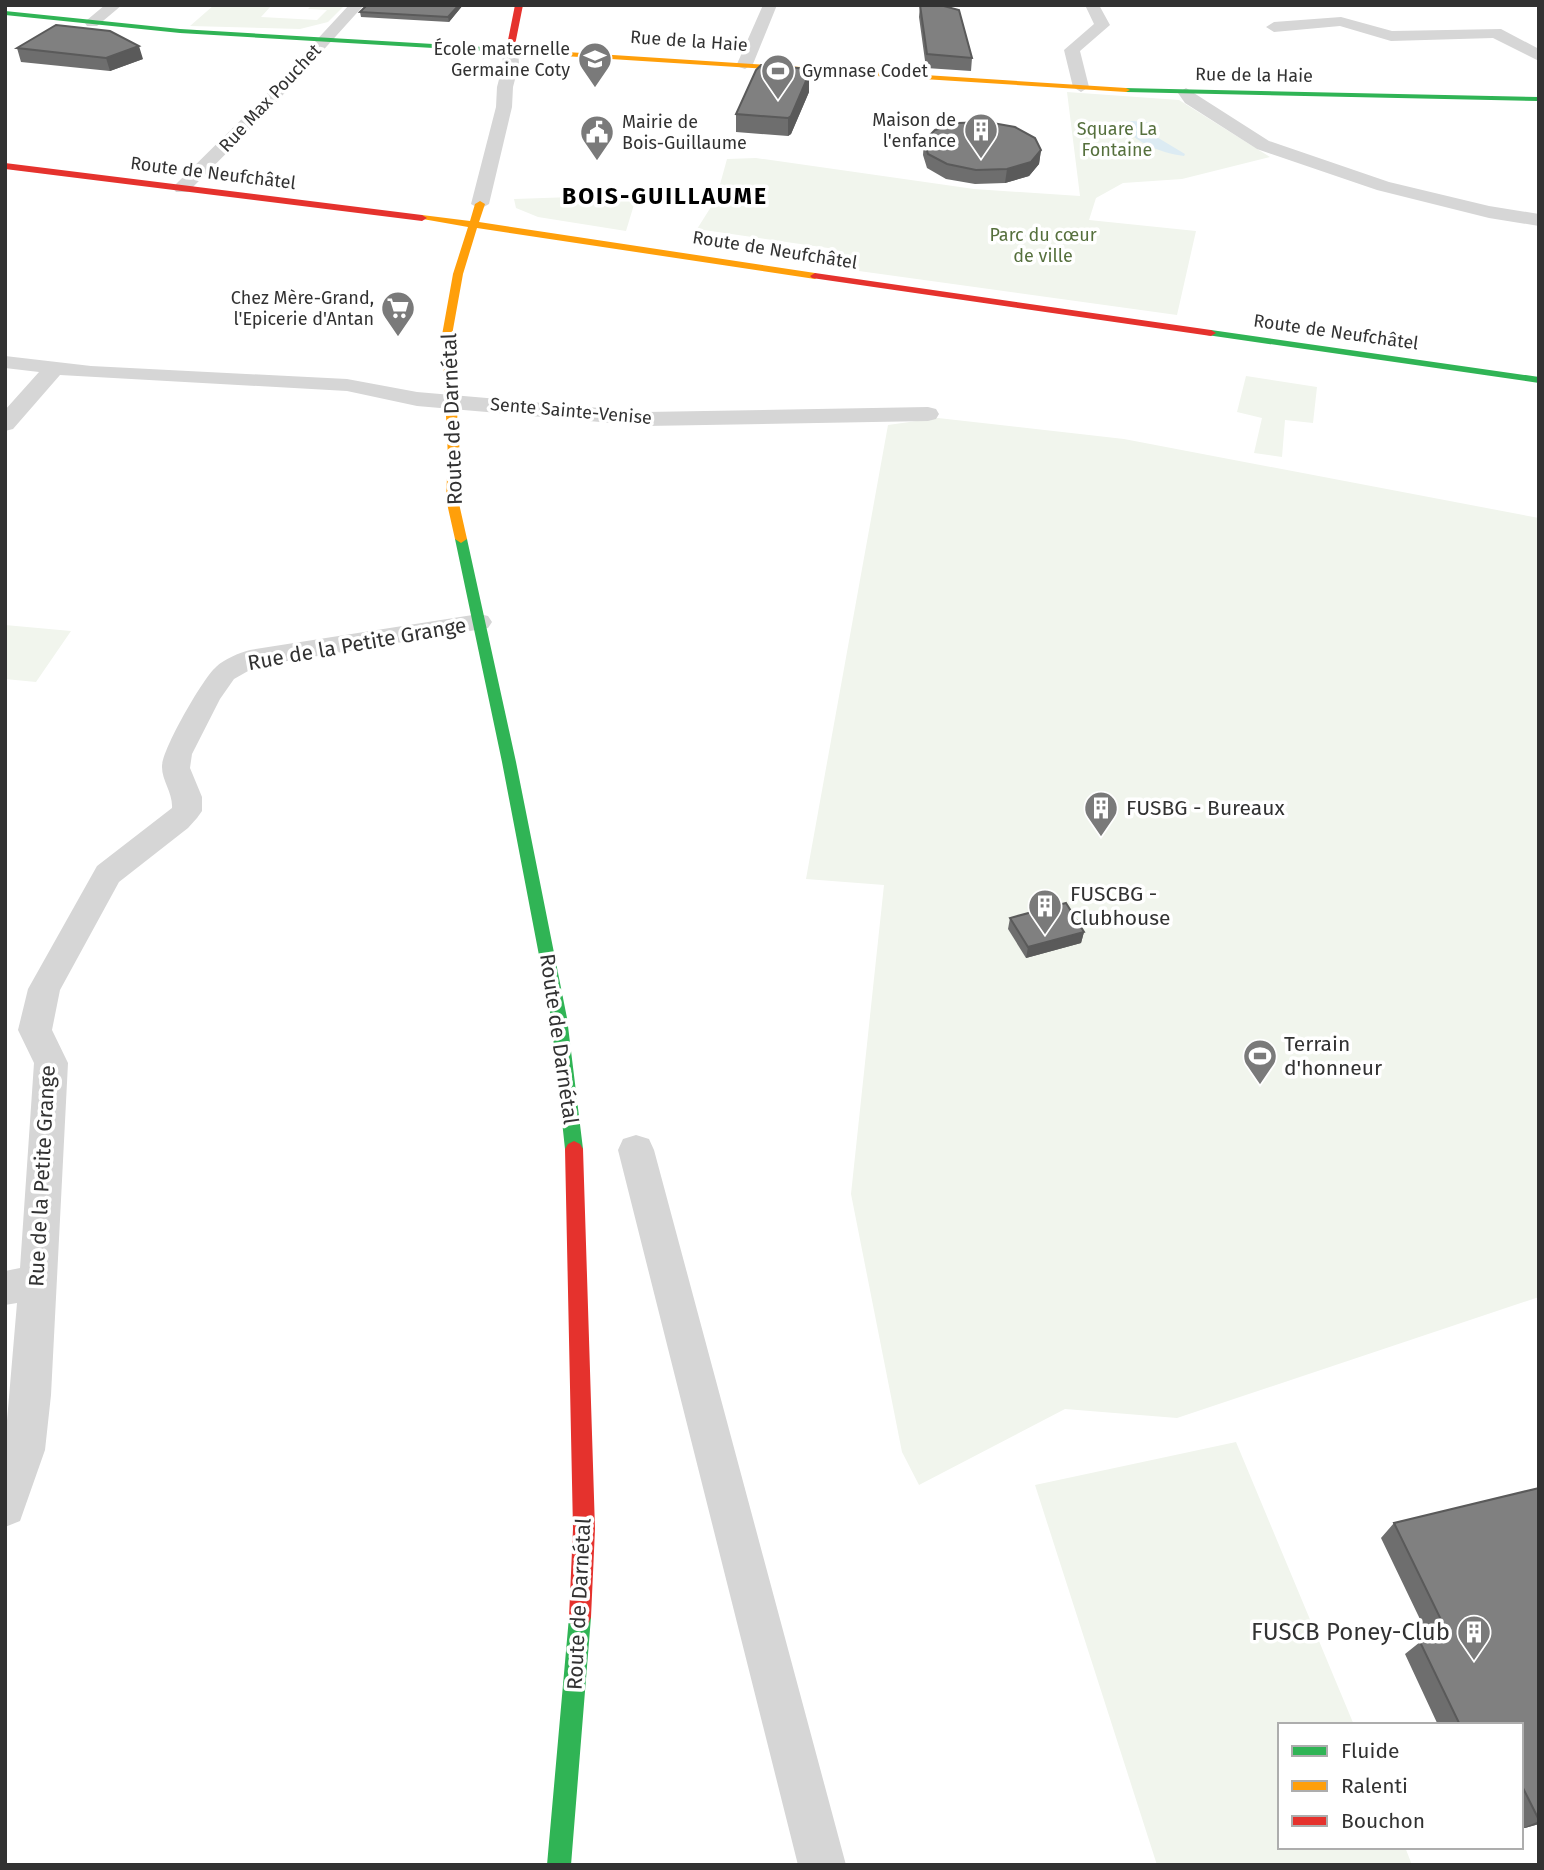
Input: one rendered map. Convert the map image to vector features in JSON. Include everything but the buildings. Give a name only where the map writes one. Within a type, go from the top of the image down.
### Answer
[{"type":"main road","points":[[510,50],[520,5]]},
{"type":"main road","name":"Rue de la Haie","points":[[5,13],[180,31],[1186,93],[1539,99]]},
{"type":"main road","name":"Route de Neufchâtel","points":[[5,166],[473,225],[1539,380]]},
{"type":"main road","name":"Route de Darnétal","points":[[480,204],[470,240],[461,259],[448,318],[449,400],[454,458],[452,499],[559,1018],[575,1162],[584,1530],[578,1655],[559,1865]]},
{"type":"street","points":[[92,23],[115,5]]},
{"type":"street","name":"Rue Max Pouchet","points":[[182,188],[266,104],[357,5]]},
{"type":"street","points":[[745,64],[770,5]]},
{"type":"street","points":[[1080,87],[1072,50],[1102,26],[1092,5]]},
{"type":"street","points":[[1274,27],[1341,21],[1391,36],[1493,33],[1501,34],[1539,56]]},
{"type":"street","points":[[480,204],[504,107],[505,87],[511,66],[510,50]]},
{"type":"street","points":[[1186,93],[1191,100],[1263,145],[1382,186],[1489,212],[1539,220]]},
{"type":"street","name":"Sente Sainte-Venise","points":[[13,363],[248,382],[346,385],[405,397],[646,419],[928,414]]},
{"type":"street","points":[[5,424],[54,368]]},
{"type":"street","name":"Rue de la Petite Grange","points":[[5,1506],[25,1450],[32,1395],[22,1285],[51,1063],[35,1030],[44,989],[108,874],[178,821],[187,811],[187,797],[176,768],[178,754],[208,697],[225,673],[250,659],[479,622]]},
{"type":"street","points":[[636,1150],[822,1865]]},
{"type":"green space","points":[[214,5],[272,5],[261,17],[317,20],[327,10],[308,9],[312,5],[344,6],[328,22],[300,29],[190,26]]},
{"type":"green space","name":"Parc du cœur de ville","points":[[1067,92],[1179,100],[1270,157],[1182,179],[1123,183],[1096,198],[1089,220],[1196,231],[1177,315],[830,267],[835,249],[697,229],[716,199],[727,159],[756,158],[974,189],[1080,196]]},
{"type":"green space","points":[[636,198],[626,231],[538,217],[516,208],[514,199]]},
{"type":"green space","points":[[1246,376],[1317,387],[1313,423],[1285,420],[1282,457],[1254,453],[1262,418],[1237,412]]},
{"type":"green space","points":[[938,418],[1124,439],[1539,518],[1539,1297],[1177,1418],[1065,1409],[919,1485],[902,1452],[851,1194],[884,885],[806,879],[888,425]]},
{"type":"green space","points":[[5,625],[71,631],[36,682],[5,679]]},
{"type":"green space","points":[[1236,1442],[1353,1723],[1278,1723],[1278,1849],[1406,1849],[1412,1865],[1157,1865],[1035,1485]]},
{"type":"shaded area","points":[[1132,121],[1160,126],[1154,129],[1155,136],[1185,154],[1184,156],[1148,146],[1120,123]]},
{"type":"traffic: fast","points":[[5,13],[180,31],[551,53]]},
{"type":"traffic: fast","points":[[1126,90],[1539,99]]},
{"type":"traffic: fast","points":[[1211,333],[1539,380]]},
{"type":"traffic: fast","points":[[461,539],[509,762],[559,1018],[574,1149]]},
{"type":"traffic: fast","points":[[559,1865],[580,1617]]},
{"type":"traffic: slow","points":[[551,53],[1126,90]]},
{"type":"traffic: slow","points":[[461,539],[452,499],[454,457],[447,335],[458,274],[480,204]]},
{"type":"traffic: slow","points":[[422,218],[547,234],[815,276]]},
{"type":"traffic: jam","points":[[510,50],[519,5]]},
{"type":"traffic: jam","points":[[5,166],[422,218]]},
{"type":"traffic: jam","points":[[815,276],[1211,333]]},
{"type":"traffic: jam","points":[[574,1149],[584,1529],[580,1617]]},
{"type":"place","name":"École maternelle Germaine Coty","points":[[595,89]]},
{"type":"place","name":"Gymnase Codet","points":[[778,101]]},
{"type":"place","name":"Maison de l'enfance","points":[[981,160]]},
{"type":"place","name":"Mairie de Bois-Guillaume","points":[[597,162]]},
{"type":"place","name":"Chez Mère-Grand, l'Epicerie d'Antan","points":[[398,338]]},
{"type":"place","name":"FUSBG - Bureaux","points":[[1101,838]]},
{"type":"place","name":"FUSCBG - Clubhouse","points":[[1045,936]]},
{"type":"place","name":"Terrain d'honneur","points":[[1260,1086]]},
{"type":"place","name":"FUSCB Poney-Club","points":[[1474,1662]]},
{"type":"district","name":"BOIS-GUILLAUME","points":[[665,196]]},
{"type":"park label","name":"Square La Fontaine","points":[[1117,139]]}]
